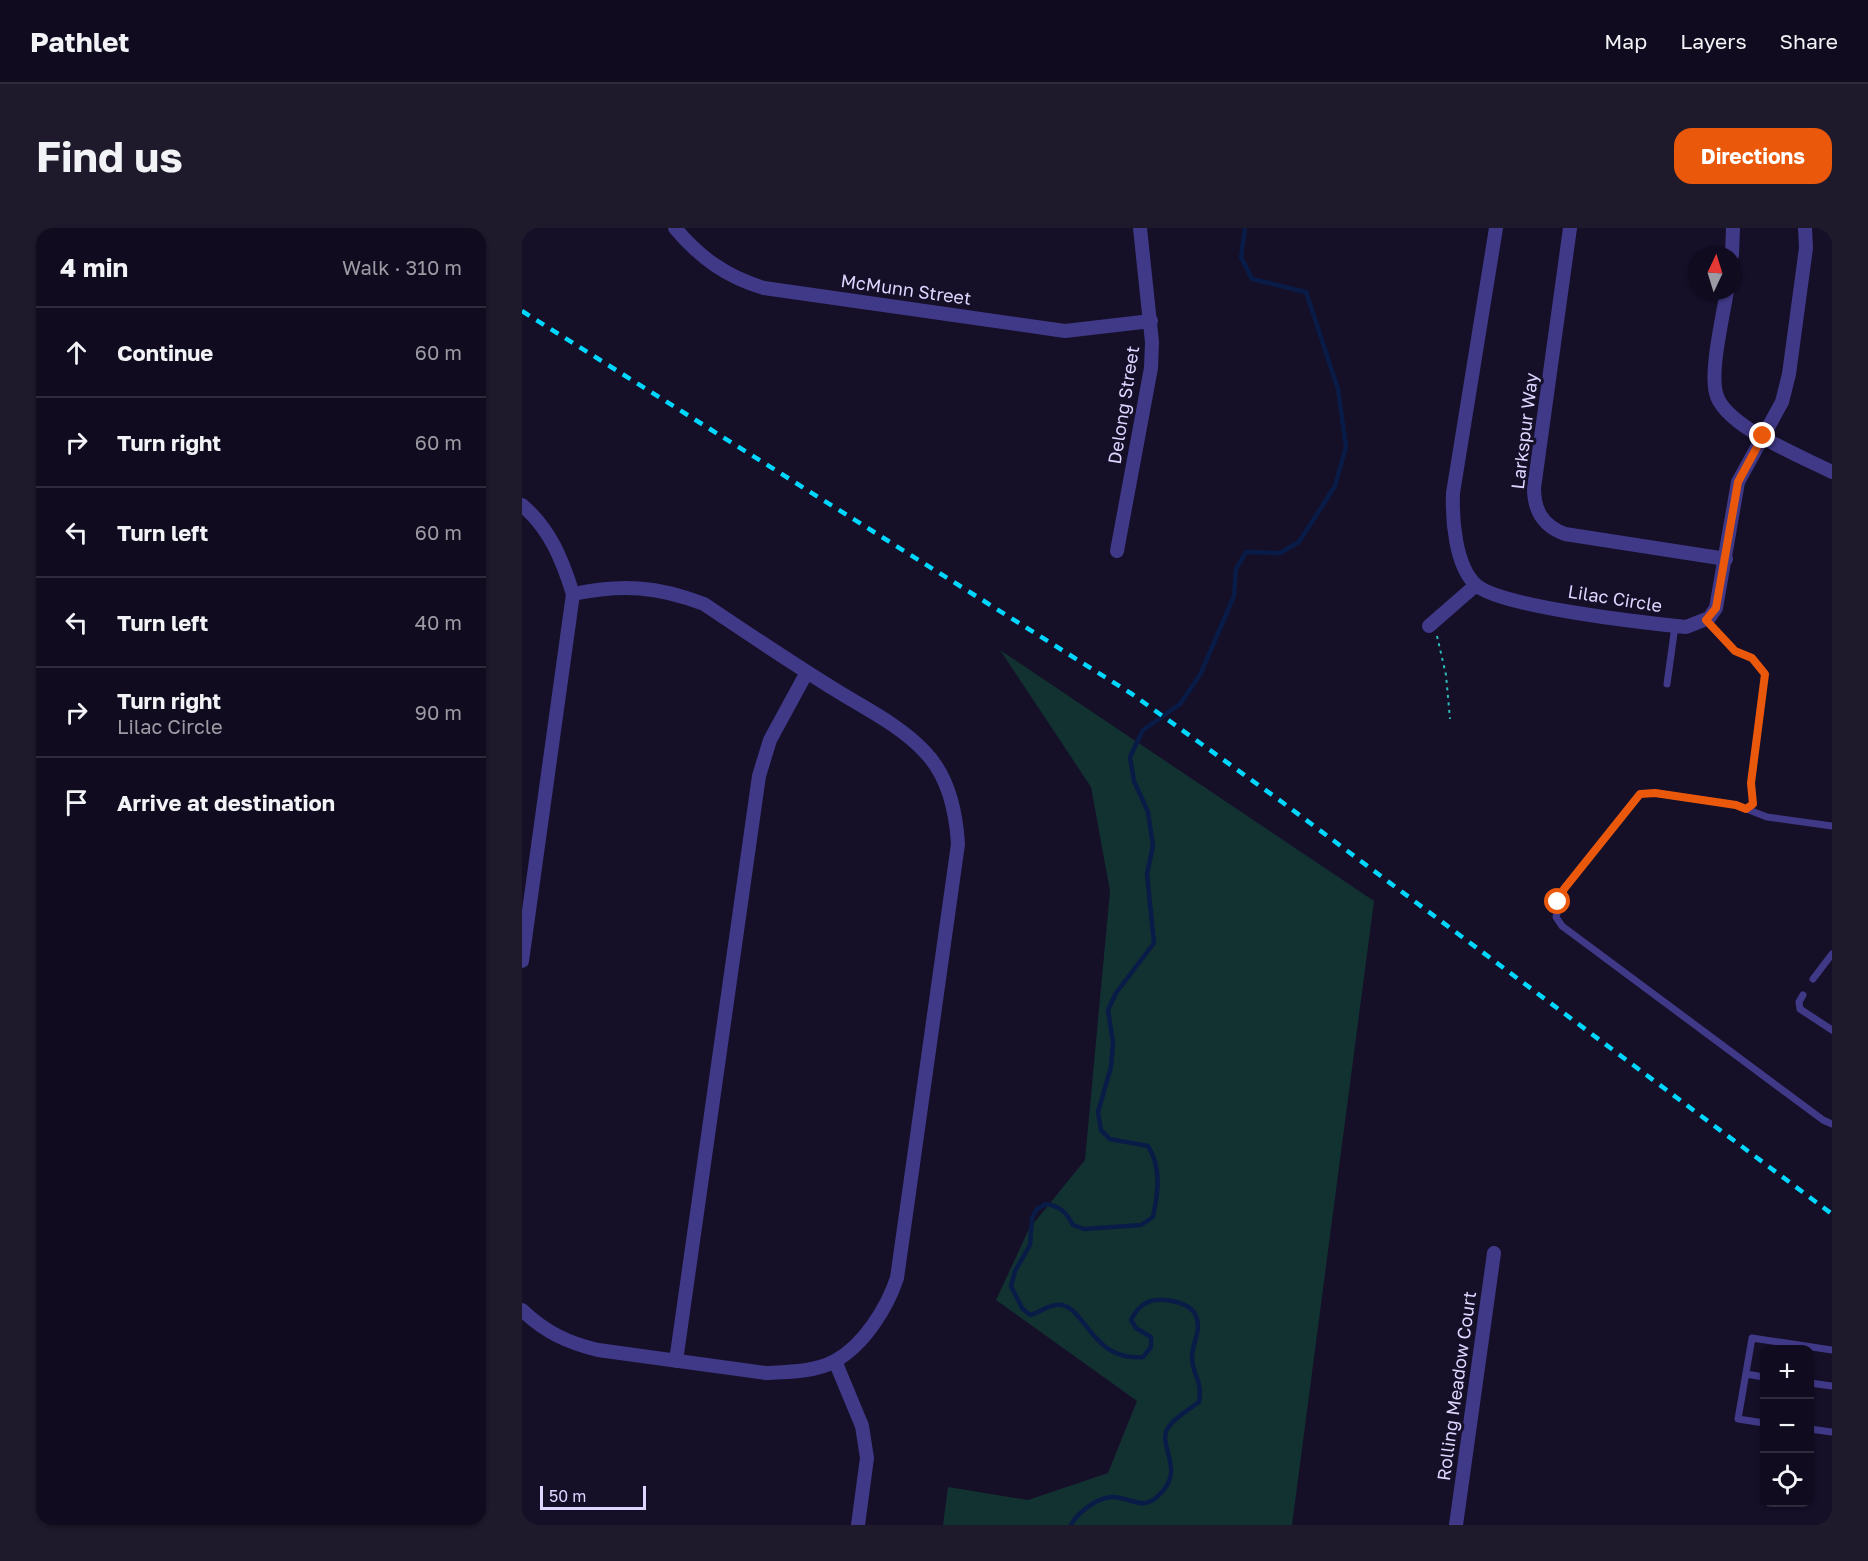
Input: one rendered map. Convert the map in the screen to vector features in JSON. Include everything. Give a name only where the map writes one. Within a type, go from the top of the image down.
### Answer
[{"type":"street","name":"McMunn Street","points":[[675,228],[708,262],[724,273],[764,288],[1065,331],[1151,321]]},
{"type":"street","name":"Delong Street","points":[[1118,551],[1151,368],[1151,321],[1140,228]]},
{"type":"street","points":[[1431,624],[1476,585],[1467,571],[1452,522],[1453,493],[1496,228]]},
{"type":"street","name":"Larkspur Way","points":[[1570,228],[1534,488],[1538,511],[1544,522],[1565,534],[1726,559]]},
{"type":"street","points":[[1732,246],[1733,228]]},
{"type":"street","points":[[1706,620],[1716,608],[1738,482],[1782,402],[1789,374],[1806,248],[1805,228]]},
{"type":"street","points":[[1725,300],[1715,390],[1719,404],[1742,425],[1832,472]]},
{"type":"street","points":[[522,505],[545,529],[555,547],[573,594],[525,909],[522,961]]},
{"type":"street","name":"Lilac Circle","points":[[1476,585],[1518,602],[1675,626],[1686,627],[1706,620]]},
{"type":"street","points":[[522,1310],[550,1333],[575,1344],[766,1373],[793,1372],[835,1361],[857,1343],[876,1321],[891,1297],[897,1278],[958,835],[957,817],[951,800],[940,774],[926,752],[906,735],[704,604],[675,593],[646,587],[624,587],[573,594]]},
{"type":"street","points":[[676,1361],[759,776],[770,740],[807,672]]},
{"type":"street","name":"Rolling Meadow Court","points":[[1456,1525],[1494,1253]]},
{"type":"street","points":[[835,1361],[862,1426],[867,1458],[858,1525]]},
{"type":"lane","points":[[1667,684],[1675,626]]},
{"type":"lane","points":[[1832,826],[1767,817],[1736,805],[1655,793],[1640,794],[1564,889],[1556,916],[1562,926],[1823,1120],[1832,1124]]},
{"type":"lane","points":[[1814,980],[1832,954]]},
{"type":"lane","points":[[1803,995],[1799,1002],[1800,1009],[1832,1030]]},
{"type":"lane","points":[[1760,1422],[1738,1419],[1752,1338],[1832,1350]]},
{"type":"lane","points":[[1746,1374],[1760,1376]]},
{"type":"lane","points":[[1814,1384],[1832,1386]]},
{"type":"lane","points":[[1814,1430],[1832,1432]]},
{"type":"path","points":[[1706,620],[1735,651],[1752,658],[1765,674],[1751,783],[1754,800],[1746,809]]},
{"type":"path","points":[[1431,624],[1446,675],[1450,719]]},
{"type":"green space","points":[[1000,650],[1374,901],[1292,1525],[943,1525],[948,1487],[1028,1500],[1108,1473],[1137,1401],[996,1300],[1029,1229],[1085,1160],[1110,891],[1091,787]]},
{"type":"waterway","points":[[1071,1525],[1088,1507],[1100,1500],[1118,1497],[1146,1503],[1158,1496],[1167,1486],[1171,1476],[1165,1440],[1166,1432],[1176,1419],[1199,1402],[1200,1394],[1192,1357],[1198,1321],[1193,1311],[1181,1303],[1158,1300],[1141,1306],[1131,1320],[1136,1328],[1151,1337],[1151,1347],[1143,1357],[1125,1356],[1099,1342],[1074,1312],[1066,1306],[1056,1305],[1030,1315],[1022,1308],[1011,1286],[1015,1271],[1030,1245],[1032,1218],[1037,1209],[1046,1204],[1059,1208],[1073,1225],[1084,1229],[1141,1225],[1153,1217],[1158,1181],[1155,1163],[1148,1146],[1110,1139],[1101,1130],[1098,1112],[1111,1067],[1113,1042],[1108,1010],[1116,993],[1154,943],[1147,874],[1153,846],[1148,812],[1134,781],[1130,757],[1143,730],[1180,704],[1200,675],[1234,596],[1236,569],[1246,552],[1280,553],[1299,542],[1335,486],[1346,447],[1338,389],[1306,292],[1252,279],[1241,257],[1245,228]]},
{"type":"railway","points":[[522,311],[1132,694],[1282,802],[1832,1214]]},
{"type":"route","points":[[1558,902],[1564,889],[1640,794],[1655,793],[1736,805],[1746,809],[1753,804],[1751,783],[1765,674],[1761,666],[1752,658],[1735,651],[1706,620],[1716,608],[1721,589],[1738,482],[1763,436]]}]
